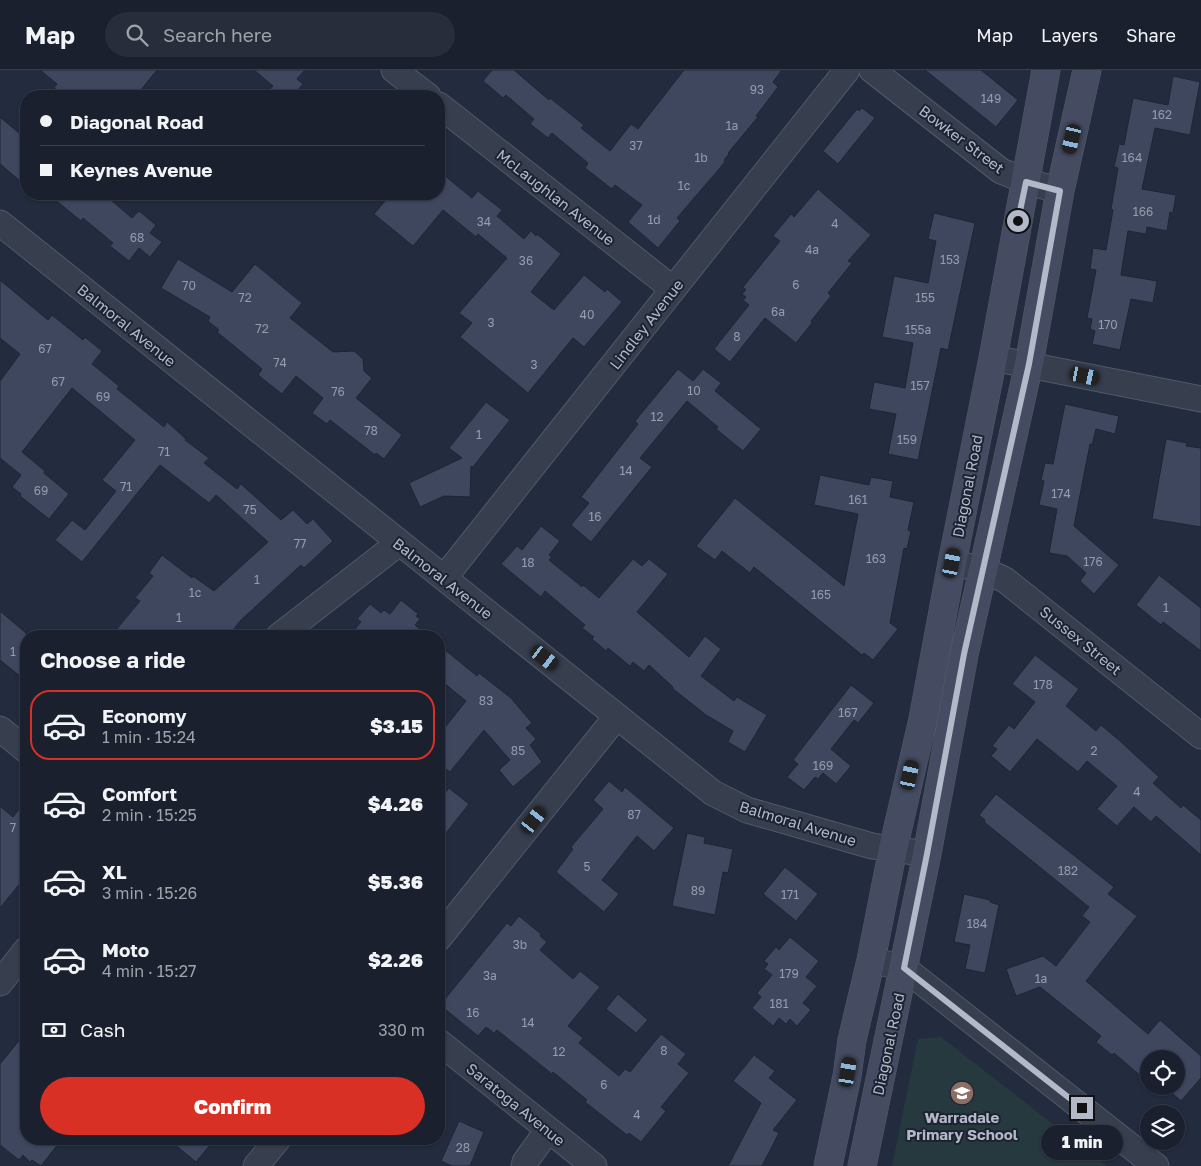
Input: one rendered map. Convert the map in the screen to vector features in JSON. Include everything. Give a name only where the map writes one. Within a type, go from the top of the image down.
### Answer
[{"type":"main road","name":"Diagonal Road","points":[[828,1166],[847,1076],[852,1040],[923,719],[993,358],[1046,70]]},
{"type":"main road","name":"Diagonal Road","points":[[862,1166],[927,854],[964,654],[1029,364],[1060,191],[1087,70]]},
{"type":"street","points":[[394,70],[420,90]]},
{"type":"street","name":"Lindley Avenue","points":[[444,578],[847,70]]},
{"type":"street","name":"Bowker Street","points":[[872,70],[1001,171],[1026,182],[1060,191]]},
{"type":"street","name":"McLaughlan Avenue","points":[[445,110],[673,289]]},
{"type":"street","name":"Balmoral Avenue","points":[[0,223],[713,793],[747,810],[872,846],[927,854]]},
{"type":"street","points":[[993,358],[1201,399]]},
{"type":"street","points":[[286,630],[399,543]]},
{"type":"street","name":"Sussex Street","points":[[952,563],[982,569],[1005,580],[1201,736]]},
{"type":"street","points":[[445,931],[618,716]]},
{"type":"street","points":[[0,729],[20,745]]},
{"type":"street","points":[[0,983],[20,958]]},
{"type":"street","points":[[871,960],[904,968],[1156,1166]]},
{"type":"street","name":"Saratoga Avenue","points":[[445,1047],[594,1166]]},
{"type":"street","points":[[524,1166],[548,1130]]},
{"type":"street","points":[[256,1166],[273,1145]]},
{"type":"shaded area","name":"Warradale Primary School","points":[[941,1037],[1107,1166],[892,1166],[918,1039]]},
{"type":"building","points":[[40,70],[157,70],[141,90],[56,90],[54,88],[57,84]]},
{"type":"building","points":[[254,70],[305,70],[297,79],[303,84],[298,90],[269,90],[273,86]]},
{"type":"building","points":[[492,70],[514,70],[549,100],[550,98],[584,125],[581,128],[610,151],[631,124],[638,129],[684,70],[782,70],[773,82],[778,87],[756,116],[758,117],[728,153],[724,160],[725,162],[677,218],[680,221],[658,248],[628,222],[642,205],[615,185],[612,189],[585,168],[588,163],[552,133],[548,138],[530,124],[534,119],[506,95],[503,98],[483,81]]},
{"type":"building","points":[[925,70],[981,70],[1018,100],[996,127]]},
{"type":"building","points":[[1173,76],[1200,82],[1190,135],[1155,128],[1142,189],[1176,195],[1173,213],[1170,212],[1167,231],[1147,227],[1146,234],[1128,231],[1121,275],[1157,281],[1153,303],[1131,299],[1120,350],[1092,344],[1095,331],[1090,329],[1092,319],[1087,318],[1096,270],[1090,269],[1093,248],[1106,250],[1118,168],[1114,167],[1119,144],[1124,145],[1133,98],[1168,105]]},
{"type":"building","points":[[862,108],[875,118],[838,164],[823,151],[857,109],[859,111]]},
{"type":"building","points":[[0,117],[20,134],[20,181],[0,164]]},
{"type":"building","points":[[445,176],[472,198],[478,191],[502,210],[497,216],[524,239],[531,231],[561,254],[531,292],[554,310],[584,275],[605,292],[607,289],[622,302],[584,347],[573,338],[528,393],[460,337],[472,323],[459,313],[507,258],[478,234],[476,237],[443,210],[413,246],[374,214],[386,200],[445,200]]},
{"type":"building","points":[[818,189],[871,235],[848,261],[852,263],[828,293],[831,296],[796,343],[765,318],[730,362],[714,349],[749,305],[743,300],[746,297],[742,294],[746,290],[743,287],[780,241],[773,236],[791,214],[794,217]]},
{"type":"building","points":[[55,200],[111,200],[132,218],[139,211],[156,225],[150,233],[162,242],[150,257],[139,248],[129,261],[110,246],[113,243],[83,218],[81,221]]},
{"type":"building","points":[[934,213],[975,223],[948,350],[941,348],[918,460],[888,454],[896,414],[869,409],[874,382],[905,388],[913,343],[882,337],[894,276],[928,283],[936,241],[928,239]]},
{"type":"building","points":[[178,259],[232,292],[255,264],[302,303],[290,318],[333,352],[354,351],[363,359],[364,371],[372,378],[356,398],[402,435],[384,459],[376,453],[375,455],[330,420],[327,424],[312,413],[323,398],[296,376],[282,394],[258,375],[262,369],[217,332],[219,330],[208,321],[210,317],[161,288]]},
{"type":"building","points":[[0,280],[48,320],[52,315],[83,340],[85,337],[102,351],[92,364],[119,386],[117,389],[164,427],[167,422],[185,440],[209,458],[204,463],[237,489],[241,484],[281,520],[293,510],[307,524],[313,519],[333,541],[304,568],[301,565],[241,620],[233,630],[116,630],[140,601],[135,598],[153,576],[149,573],[162,555],[192,578],[193,576],[214,591],[268,542],[216,495],[209,503],[160,465],[82,562],[55,540],[72,520],[85,530],[116,491],[102,480],[135,440],[72,388],[22,452],[69,494],[49,519],[20,496],[21,494],[12,487],[21,475],[0,458],[0,381],[20,354],[0,338]]},
{"type":"building","points":[[678,369],[693,381],[703,369],[721,383],[715,391],[761,429],[743,451],[716,429],[718,427],[687,401],[640,458],[652,467],[591,542],[571,525],[589,503],[581,497],[638,424],[635,421]]},
{"type":"building","points":[[486,402],[510,420],[473,467],[471,466],[470,497],[444,496],[420,507],[409,483],[462,458],[449,448]]},
{"type":"building","points":[[1065,404],[1119,416],[1115,434],[1096,429],[1092,445],[1090,444],[1074,526],[1119,565],[1094,594],[1080,581],[1086,573],[1067,556],[1049,553],[1057,509],[1039,505],[1044,481],[1041,480],[1045,463],[1053,464]]},
{"type":"building","points":[[1166,439],[1187,443],[1186,446],[1201,448],[1201,527],[1152,519]]},
{"type":"building","points":[[820,475],[869,485],[871,477],[893,481],[890,497],[914,502],[908,530],[911,531],[907,549],[904,548],[890,623],[898,629],[873,660],[864,653],[862,655],[754,567],[750,573],[722,551],[715,560],[696,546],[735,498],[844,586],[858,514],[814,505]]},
{"type":"building","points":[[541,526],[560,541],[549,555],[552,557],[549,560],[582,587],[583,585],[599,598],[633,559],[642,566],[649,559],[668,574],[637,612],[689,657],[705,636],[721,649],[701,676],[734,701],[737,697],[767,715],[745,752],[728,742],[733,731],[706,715],[672,688],[649,665],[644,671],[633,662],[630,666],[608,648],[606,651],[592,639],[594,637],[582,628],[585,625],[545,591],[541,597],[501,564],[517,546],[522,550]]},
{"type":"building","points":[[1159,575],[1201,608],[1201,651],[1163,622],[1161,625],[1136,605]]},
{"type":"building","points":[[401,600],[418,614],[416,616],[420,619],[415,625],[421,630],[354,630],[361,622],[357,619],[370,604],[381,613],[384,610],[390,614]]},
{"type":"building","points":[[0,611],[22,630],[20,630],[20,676],[0,660]]},
{"type":"building","points":[[445,650],[477,676],[479,673],[511,698],[532,723],[526,728],[536,739],[530,745],[542,762],[513,787],[499,770],[510,760],[484,730],[450,772],[445,768],[445,727],[466,701],[445,684]]},
{"type":"building","points":[[1035,655],[1079,689],[1066,706],[1096,731],[1101,725],[1120,741],[1159,777],[1153,783],[1181,808],[1183,805],[1201,820],[1201,855],[1156,816],[1151,822],[1134,807],[1117,826],[1097,809],[1117,786],[1087,761],[1078,772],[1037,739],[1010,772],[991,756],[997,749],[992,746],[1009,725],[1014,729],[1035,702],[1012,684]]},
{"type":"building","points":[[851,685],[874,703],[858,723],[854,720],[831,749],[851,766],[836,784],[823,773],[818,779],[815,777],[804,790],[787,777],[798,764],[793,760]]},
{"type":"building","points":[[609,781],[622,792],[625,787],[674,828],[654,851],[637,836],[602,880],[619,894],[604,912],[556,872],[573,849],[571,847],[603,809],[593,800]]},
{"type":"building","points":[[449,788],[469,804],[445,834],[445,793]]},
{"type":"building","points":[[996,794],[1114,887],[1108,894],[1137,916],[1086,981],[1148,1034],[1160,1020],[1201,1056],[1201,1078],[1181,1101],[1174,1095],[1185,1095],[1185,1050],[1140,1050],[1140,1075],[1114,1053],[1112,1055],[1096,1042],[1101,1036],[1040,987],[1016,996],[1006,969],[1043,956],[1056,966],[1090,922],[1082,916],[1089,907],[984,822],[985,820],[979,815]]},
{"type":"building","points":[[0,806],[13,817],[20,808],[20,883],[0,908]]},
{"type":"building","points":[[687,833],[705,837],[704,843],[733,849],[728,873],[723,872],[715,915],[672,906]]},
{"type":"building","points":[[785,867],[818,894],[796,921],[763,894]]},
{"type":"building","points":[[964,894],[990,900],[990,902],[999,905],[985,973],[965,969],[970,945],[954,942]]},
{"type":"building","points":[[519,916],[541,934],[540,936],[547,942],[540,950],[573,979],[580,971],[600,987],[568,1026],[583,1038],[579,1043],[619,1076],[625,1069],[630,1072],[661,1034],[686,1054],[678,1064],[689,1073],[661,1107],[666,1111],[641,1142],[629,1133],[627,1135],[585,1102],[587,1100],[553,1072],[552,1074],[497,1030],[494,1033],[486,1027],[478,1036],[445,1009],[445,999],[507,923],[511,926]]},
{"type":"building","points":[[790,937],[819,961],[806,977],[817,986],[803,1003],[811,1010],[797,1026],[790,1019],[786,1024],[779,1018],[773,1026],[752,1008],[761,997],[757,993],[772,975],[764,969],[768,964],[764,961],[776,947],[779,950]]},
{"type":"building","points":[[618,994],[648,1020],[636,1033],[606,1009]]},
{"type":"building","points":[[20,1039],[20,1145],[57,1145],[41,1166],[32,1160],[30,1162],[23,1155],[19,1160],[0,1145],[0,1064]]},
{"type":"building","points":[[754,1055],[775,1071],[769,1078],[797,1100],[773,1130],[779,1133],[762,1166],[728,1166],[761,1103],[733,1081]]},
{"type":"building","points":[[459,1121],[484,1132],[470,1166],[452,1166],[441,1161]]},
{"type":"building","points":[[175,1145],[210,1145],[196,1162]]},
{"type":"place","name":"Warradale Primary School","points":[[962,1093]]},
{"type":"route","points":[[1018,221],[1026,182],[1060,191],[1029,364],[964,654],[904,968],[1082,1108]]}]
